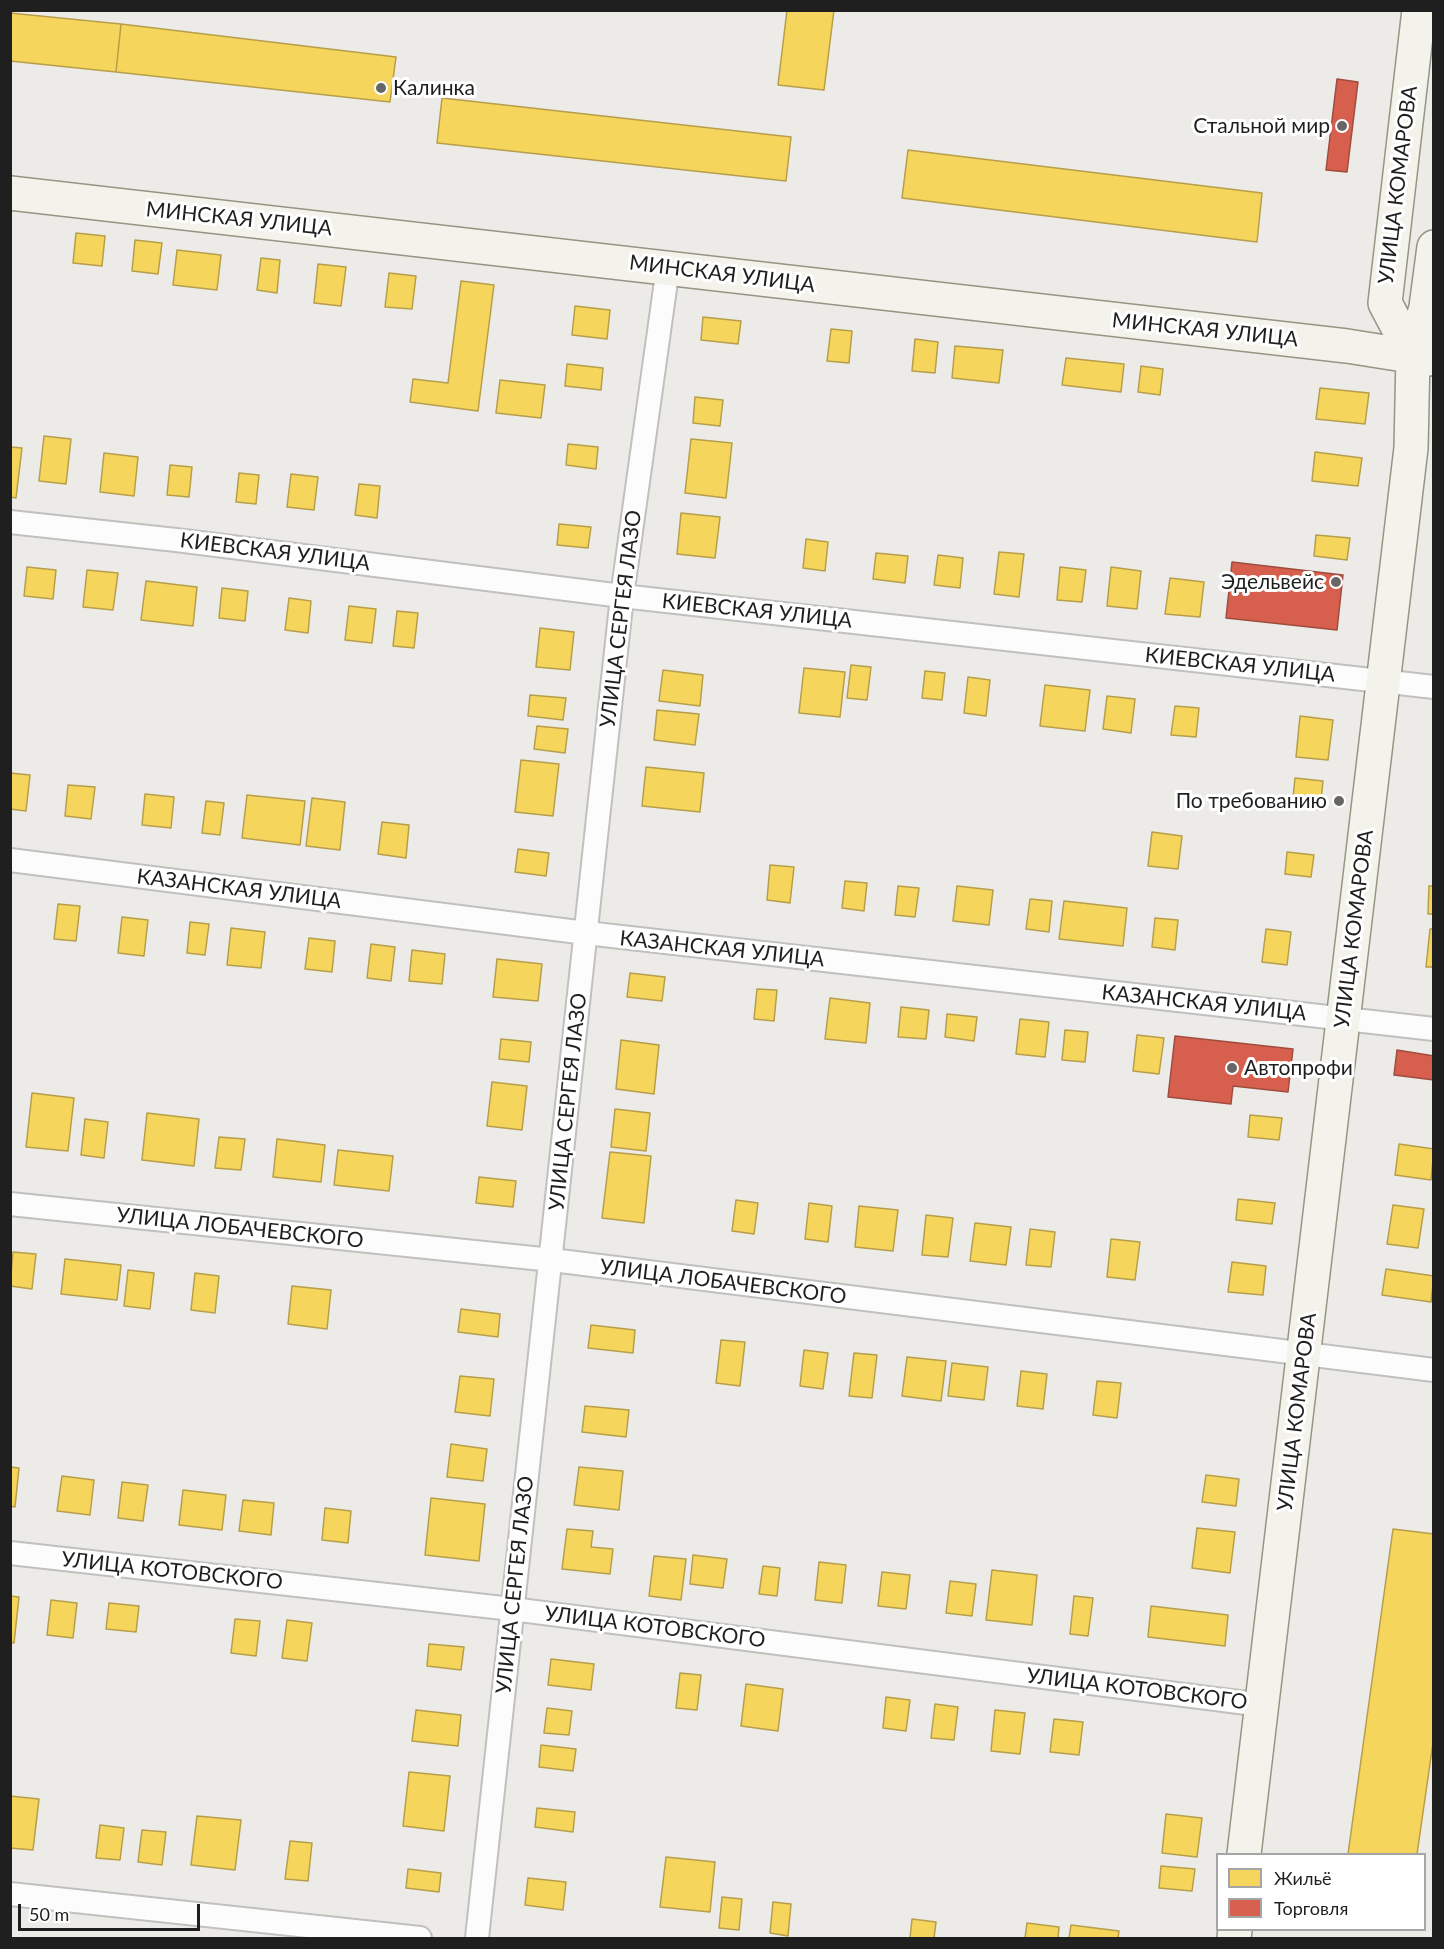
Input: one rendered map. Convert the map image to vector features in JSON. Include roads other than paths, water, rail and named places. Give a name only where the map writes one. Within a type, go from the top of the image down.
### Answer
[{"type":"main road","name":"УЛИЦА КОМАРОВА","points":[[1244,1853],[1423,358],[1384,303],[1419,10]]},
{"type":"main road","name":"МИНСКАЯ УЛИЦА","points":[[10,193],[1347,346],[1423,358]]},
{"type":"main road","points":[[1423,358],[1426,307],[1434,247]]},
{"type":"street","name":"УЛИЦА СЕРГЕЯ ЛАЗО","points":[[477,1938],[622,596],[668,267]]},
{"type":"street","name":"КИЕВСКАЯ УЛИЦА","points":[[10,522],[176,540],[622,596],[1434,687]]},
{"type":"street","name":"КАЗАНСКАЯ УЛИЦА","points":[[10,860],[586,933],[1434,1029]]},
{"type":"street","name":"УЛИЦА ЛОБАЧЕВСКОГО","points":[[10,1204],[552,1260],[1434,1370]]},
{"type":"street","name":"УЛИЦА КОТОВСКОГО","points":[[10,1553],[512,1609],[1262,1704]]},
{"type":"street","points":[[10,1894],[420,1938]]},
{"type":"place","name":"Калинка","points":[[381,88]]},
{"type":"place","name":"Стальной мир","points":[[1342,126]]},
{"type":"place","name":"Эдельвейс","points":[[1336,582]]},
{"type":"place","name":"По требованию","points":[[1339,801]]},
{"type":"place","name":"Автопрофи","points":[[1232,1068]]}]
